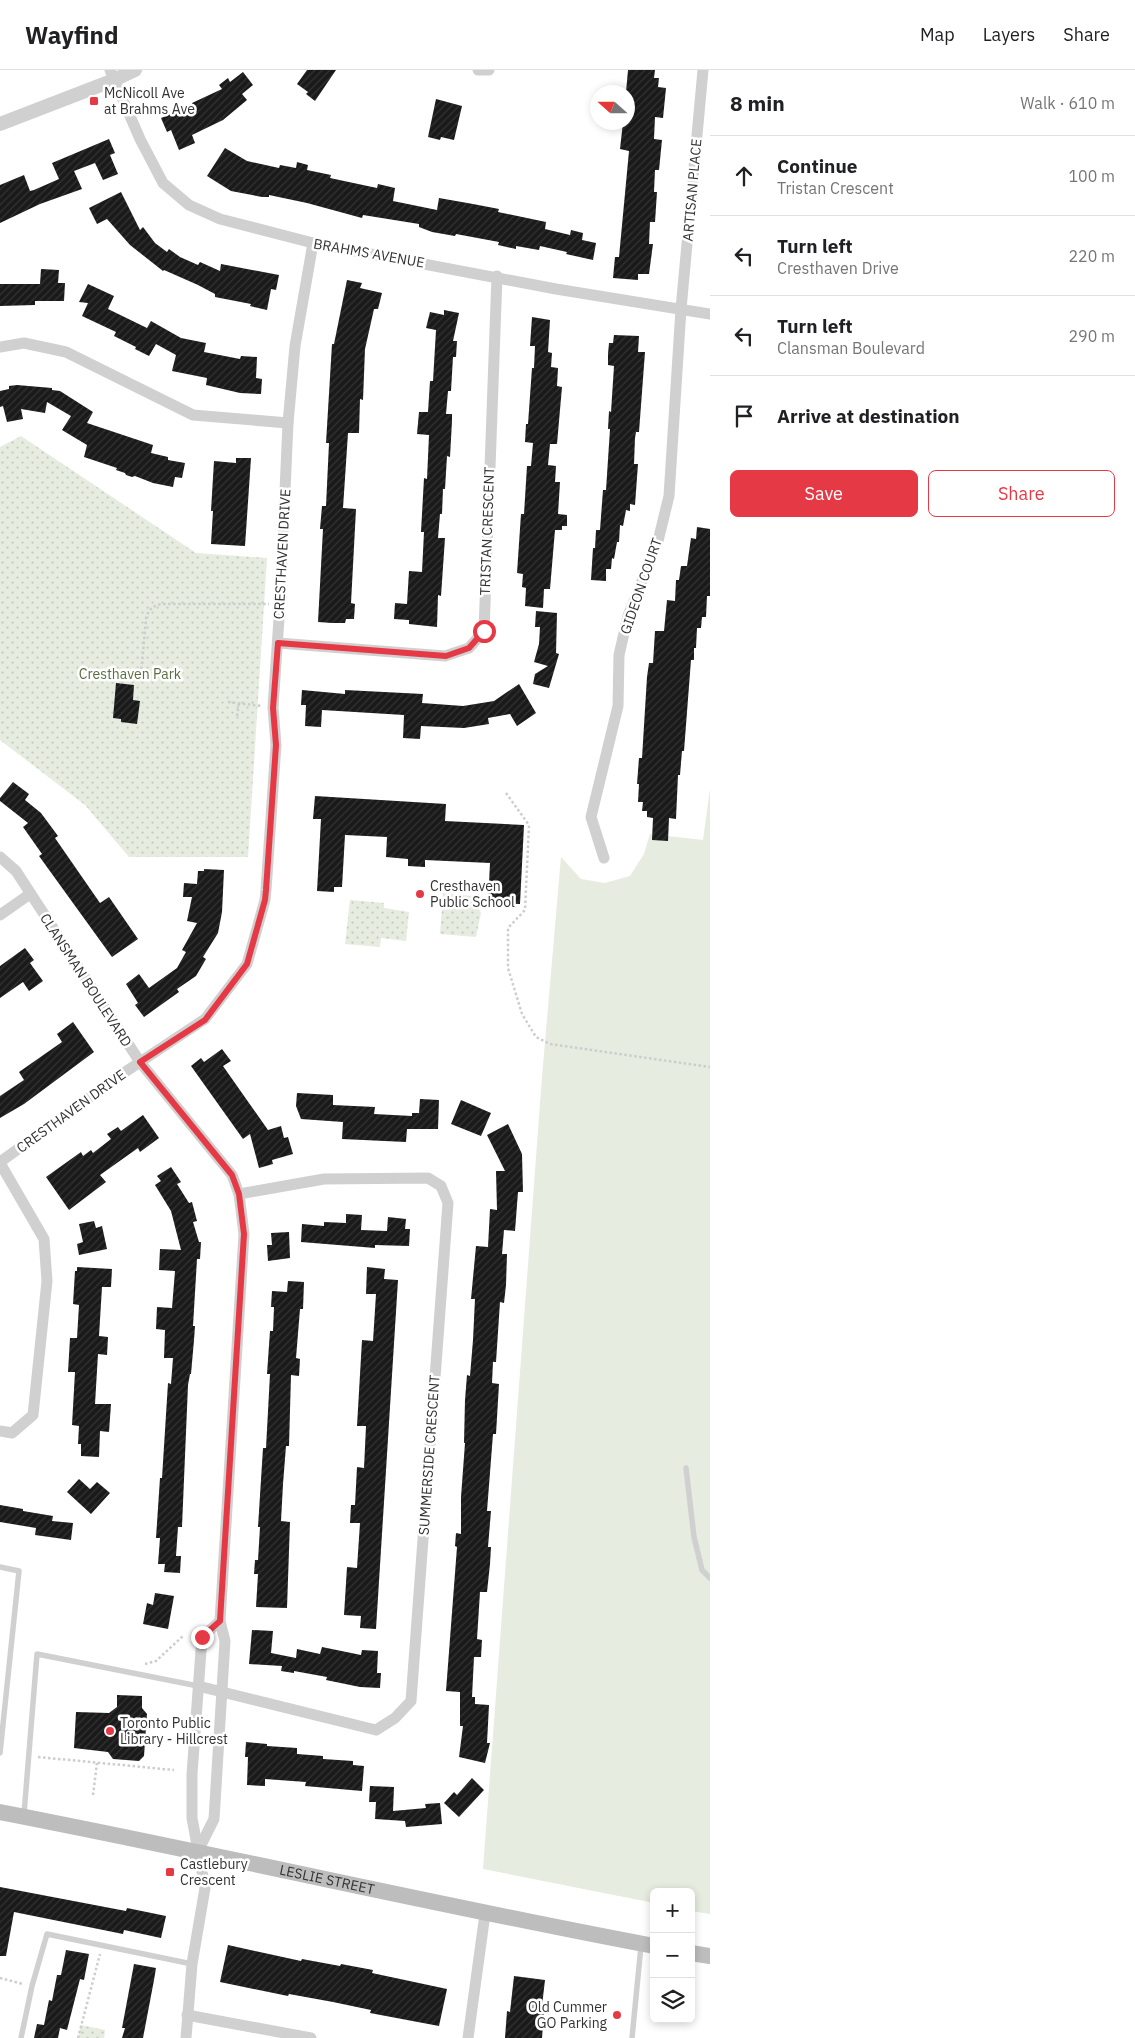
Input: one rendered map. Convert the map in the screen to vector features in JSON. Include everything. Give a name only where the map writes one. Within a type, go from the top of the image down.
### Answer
[{"type":"main road","name":"LESLIE STREET","points":[[0,1812],[198,1851],[485,1914],[648,1945]]},
{"type":"main road","points":[[695,1954],[710,1956]]},
{"type":"street","points":[[0,124],[112,75],[135,70]]},
{"type":"street","points":[[478,70],[489,70]]},
{"type":"street","name":"ARTISAN PLACE","points":[[681,310],[703,70]]},
{"type":"street","name":"BRAHMS AVENUE","points":[[112,75],[140,139],[163,183],[189,205],[220,219],[313,243],[497,276],[556,289],[710,314]]},
{"type":"street","name":"CRESTHAVEN DRIVE","points":[[0,1163],[140,1062],[205,1020],[247,964],[265,900],[276,745],[273,708],[278,643],[288,423],[295,346],[313,243]]},
{"type":"street","name":"TRISTAN CRESCENT","points":[[278,643],[446,656],[469,648],[484,631],[497,276]]},
{"type":"street","name":"GIDEON COURT","points":[[604,858],[591,817],[618,706],[619,655],[628,616],[658,541],[669,496],[681,310]]},
{"type":"street","points":[[0,347],[24,344],[66,352],[193,415],[288,423]]},
{"type":"street","name":"CLANSMAN BOULEVARD","points":[[0,857],[16,871],[140,1062],[232,1175],[239,1194],[244,1234],[220,1621],[225,1641],[214,1820],[198,1851]]},
{"type":"street","points":[[0,914],[30,894]]},
{"type":"street","points":[[0,1163],[44,1239],[47,1281],[33,1415],[12,1433],[0,1432]]},
{"type":"street","name":"SUMMERSIDE CRESCENT","points":[[198,1686],[376,1730],[395,1718],[411,1700],[448,1203],[440,1186],[428,1178],[324,1178],[239,1194]]},
{"type":"street","points":[[186,2038],[192,1964],[205,1888],[192,1818],[192,1774],[198,1686],[202,1637],[220,1621]]},
{"type":"street","points":[[468,2038],[485,1914]]},
{"type":"street","points":[[187,2014],[312,2038]]},
{"type":"lane","points":[[686,1468],[694,1537],[702,1570],[710,1578]]},
{"type":"lane","points":[[0,1567],[19,1570],[0,1753]]},
{"type":"lane","points":[[23,1816],[37,1654],[198,1686]]},
{"type":"lane","points":[[21,2038],[32,1986],[48,1934],[192,1964]]},
{"type":"lane","points":[[632,2038],[648,1945]]},
{"type":"path","points":[[141,674],[146,619],[153,607],[162,604],[280,604]]},
{"type":"path","points":[[228,702],[273,708]]},
{"type":"path","points":[[237,716],[239,703]]},
{"type":"path","points":[[506,793],[529,825],[525,910],[508,928],[508,968],[522,1014],[536,1037],[550,1044],[710,1067]]},
{"type":"path","points":[[143,1665],[156,1661],[184,1636]]},
{"type":"path","points":[[29,1756],[174,1770]]},
{"type":"path","points":[[93,1795],[96,1763]]},
{"type":"path","points":[[78,2038],[103,1945]]},
{"type":"path","points":[[0,1978],[32,1986]]},
{"type":"green space","name":"Cresthaven Park","points":[[21,436],[196,553],[267,558],[248,857],[129,857],[85,805],[0,740],[0,447]]},
{"type":"green space","points":[[710,789],[710,1914],[695,1912],[695,1888],[650,1888],[650,1902],[483,1869],[542,1077],[561,857],[581,879],[605,883],[630,876],[644,854],[650,834],[703,840]]},
{"type":"green space","points":[[443,893],[472,896],[481,913],[476,937],[440,934]]},
{"type":"green space","points":[[350,900],[384,903],[384,908],[409,912],[406,941],[381,938],[380,947],[345,944]]},
{"type":"green space","points":[[81,2025],[105,2030],[104,2038],[78,2038]]},
{"type":"building","points":[[307,70],[336,70],[315,101],[306,94],[308,92],[297,84]]},
{"type":"building","points":[[628,70],[655,70],[654,78],[659,78],[658,87],[666,88],[663,118],[655,117],[654,139],[662,140],[659,170],[655,170],[654,192],[657,192],[655,222],[650,222],[649,244],[653,244],[649,274],[638,274],[638,280],[613,278],[615,257],[619,257],[629,151],[620,149],[622,130],[635,130],[635,85],[627,85]]},
{"type":"building","points":[[243,72],[253,85],[242,94],[247,100],[223,120],[192,135],[195,143],[179,150],[171,130],[167,132],[161,118],[192,105],[192,103],[222,89],[219,85],[228,78],[230,82]]},
{"type":"building","points":[[436,99],[462,106],[454,140],[441,137],[440,140],[428,137]]},
{"type":"building","points":[[109,139],[115,153],[110,155],[118,174],[103,180],[95,163],[74,171],[82,189],[40,204],[0,223],[0,185],[24,175],[30,191],[34,190],[59,179],[52,163]]},
{"type":"building","points":[[225,148],[247,161],[279,168],[280,165],[296,168],[297,162],[308,165],[307,170],[331,175],[330,178],[377,188],[378,184],[395,188],[393,201],[437,210],[439,198],[499,209],[498,212],[546,222],[545,229],[570,235],[571,230],[583,233],[582,240],[596,243],[593,260],[540,246],[539,250],[516,246],[516,249],[498,245],[499,242],[456,234],[455,236],[432,232],[419,227],[419,224],[363,215],[362,218],[269,195],[269,197],[262,197],[231,191],[207,176]]},
{"type":"building","points":[[121,192],[140,230],[143,227],[155,243],[167,252],[169,249],[180,257],[198,265],[200,262],[220,271],[221,264],[279,275],[276,290],[271,289],[267,310],[250,306],[251,304],[215,297],[215,294],[198,285],[163,271],[130,245],[107,219],[97,224],[89,208]]},
{"type":"building","points":[[41,269],[59,270],[58,283],[65,283],[64,301],[35,301],[35,305],[0,306],[0,284],[40,284]]},
{"type":"building","points":[[347,280],[362,283],[360,288],[382,293],[378,309],[374,309],[365,349],[363,400],[360,399],[359,433],[348,433],[343,508],[356,509],[351,603],[355,604],[354,619],[346,619],[345,623],[332,623],[318,622],[323,529],[320,529],[322,506],[326,506],[329,443],[326,443],[332,344],[334,344]]},
{"type":"building","points":[[88,284],[114,296],[108,309],[147,328],[151,321],[181,338],[206,343],[204,352],[240,359],[241,356],[257,357],[256,378],[262,379],[261,394],[240,393],[206,385],[207,378],[172,371],[176,355],[156,344],[149,356],[114,336],[116,332],[82,316],[88,303],[79,302]]},
{"type":"building","points":[[444,310],[459,313],[453,341],[457,341],[456,357],[453,357],[451,391],[448,391],[446,414],[452,414],[452,421],[450,457],[447,456],[445,489],[443,489],[442,514],[440,514],[438,538],[445,538],[441,596],[438,595],[437,627],[409,624],[409,620],[394,619],[395,603],[407,604],[409,571],[422,572],[424,532],[421,532],[424,478],[427,479],[429,435],[417,434],[419,412],[428,412],[430,381],[433,381],[436,330],[426,328],[430,312],[444,315]]},
{"type":"building","points":[[532,317],[550,320],[548,352],[552,353],[551,367],[558,368],[557,386],[562,387],[557,444],[550,444],[548,465],[556,466],[555,482],[560,482],[558,514],[567,515],[567,526],[562,526],[562,530],[555,530],[550,589],[544,589],[543,608],[525,606],[526,588],[522,587],[523,574],[517,573],[521,514],[524,514],[527,466],[531,466],[533,443],[525,442],[532,368],[534,368],[535,346],[530,346]]},
{"type":"building","points":[[614,335],[639,336],[638,352],[645,352],[639,432],[636,432],[635,438],[634,464],[638,464],[635,505],[630,504],[630,511],[626,510],[623,526],[620,525],[619,542],[617,542],[614,559],[612,558],[611,569],[606,569],[606,581],[591,580],[596,530],[600,530],[603,490],[606,490],[610,429],[608,429],[609,411],[611,412],[614,366],[608,365],[608,354],[609,343],[613,343]]},
{"type":"building","points":[[9,386],[52,388],[52,390],[60,391],[93,412],[87,423],[153,445],[151,453],[168,457],[168,460],[185,463],[182,478],[175,477],[173,487],[153,483],[135,476],[126,475],[116,470],[117,468],[84,457],[87,445],[62,430],[71,416],[47,402],[45,413],[21,409],[23,419],[7,422],[3,406],[0,407],[0,391],[9,389]]},
{"type":"building","points":[[236,458],[251,458],[245,546],[211,544],[214,461],[236,463]]},
{"type":"building","points":[[697,527],[710,529],[710,596],[707,596],[706,617],[702,617],[701,628],[697,628],[694,660],[691,660],[684,751],[682,751],[680,775],[678,775],[676,819],[669,818],[668,841],[652,840],[653,818],[647,817],[647,811],[642,811],[643,802],[638,802],[639,784],[637,784],[639,758],[642,758],[649,663],[653,663],[655,631],[664,631],[667,600],[675,601],[676,580],[679,580],[681,566],[687,566],[691,538],[696,539]]},
{"type":"building","points":[[536,611],[557,613],[556,653],[559,654],[549,688],[533,684],[535,674],[548,666],[534,662],[539,644],[540,627],[535,627]]},
{"type":"building","points":[[116,683],[134,685],[133,700],[140,701],[137,724],[121,722],[121,719],[113,718]]},
{"type":"building","points":[[519,684],[536,713],[517,726],[510,714],[488,718],[489,724],[464,728],[421,726],[420,739],[403,738],[404,715],[322,710],[321,727],[305,726],[306,705],[301,705],[302,690],[345,694],[345,690],[423,694],[422,703],[463,706],[494,701]]},
{"type":"building","points":[[13,782],[29,794],[25,800],[41,813],[58,836],[55,838],[100,903],[109,897],[138,939],[112,957],[39,856],[42,854],[23,827],[28,823],[0,801],[0,798]]},
{"type":"building","points":[[315,796],[446,804],[445,821],[524,825],[520,904],[488,903],[490,863],[425,860],[425,867],[408,866],[408,859],[386,857],[387,837],[345,835],[342,887],[334,887],[334,892],[317,891],[321,819],[313,819]]},
{"type":"building","points":[[204,869],[224,870],[222,912],[218,933],[203,957],[206,959],[196,976],[177,989],[179,992],[144,1017],[135,1005],[138,1003],[126,984],[139,974],[149,988],[177,968],[186,952],[182,950],[197,923],[187,921],[192,897],[183,897],[184,883],[197,884],[198,871],[204,871]]},
{"type":"building","points":[[25,948],[34,960],[30,963],[43,981],[29,991],[23,982],[0,998],[0,966]]},
{"type":"building","points":[[73,1022],[94,1052],[24,1104],[0,1118],[0,1096],[24,1080],[19,1072],[62,1042],[57,1034]]},
{"type":"building","points":[[222,1049],[231,1061],[223,1066],[268,1130],[281,1126],[284,1138],[288,1137],[293,1154],[272,1160],[273,1164],[259,1168],[250,1134],[243,1139],[191,1066],[201,1058],[204,1062]]},
{"type":"building","points":[[297,1093],[333,1095],[333,1105],[375,1107],[374,1114],[412,1116],[412,1113],[419,1113],[420,1099],[439,1100],[438,1129],[407,1129],[406,1142],[342,1139],[343,1122],[301,1119],[296,1106]]},
{"type":"building","points":[[461,1100],[491,1113],[481,1136],[451,1124]]},
{"type":"building","points":[[143,1115],[159,1138],[140,1152],[138,1148],[100,1175],[106,1182],[69,1210],[46,1177],[81,1152],[83,1156],[91,1150],[93,1153],[111,1139],[107,1134],[118,1127],[121,1131]]},
{"type":"building","points":[[508,1124],[522,1154],[523,1192],[518,1192],[515,1231],[504,1230],[502,1254],[507,1254],[506,1285],[504,1303],[500,1302],[496,1362],[493,1362],[492,1383],[499,1384],[496,1434],[493,1434],[487,1511],[491,1511],[488,1547],[491,1547],[490,1564],[487,1592],[480,1592],[477,1639],[482,1640],[481,1657],[474,1657],[472,1697],[475,1697],[475,1704],[489,1705],[487,1743],[490,1743],[485,1763],[459,1757],[463,1726],[460,1726],[460,1692],[446,1691],[457,1547],[455,1546],[456,1533],[461,1534],[465,1400],[467,1375],[470,1376],[473,1340],[475,1299],[471,1299],[476,1246],[488,1247],[490,1209],[497,1210],[496,1171],[505,1171],[487,1135]]},
{"type":"building","points":[[171,1167],[181,1182],[177,1184],[189,1203],[192,1202],[197,1221],[193,1222],[199,1242],[201,1242],[200,1259],[197,1259],[193,1326],[195,1326],[191,1374],[188,1385],[182,1527],[178,1527],[176,1556],[181,1556],[180,1573],[164,1572],[165,1564],[158,1564],[160,1538],[156,1538],[168,1383],[171,1384],[173,1358],[164,1358],[165,1330],[156,1329],[157,1307],[172,1308],[175,1271],[159,1270],[160,1249],[181,1250],[171,1211],[155,1185],[161,1181],[157,1176]]},
{"type":"building","points":[[346,1214],[362,1215],[361,1230],[387,1231],[388,1217],[406,1219],[405,1229],[410,1229],[409,1246],[375,1245],[375,1248],[301,1242],[302,1224],[324,1226],[324,1222],[346,1223]]},
{"type":"building","points":[[94,1221],[96,1228],[102,1226],[107,1249],[79,1255],[77,1244],[83,1242],[79,1224]]},
{"type":"building","points":[[289,1232],[290,1258],[268,1261],[267,1245],[272,1245],[271,1233]]},
{"type":"building","points":[[77,1267],[112,1269],[111,1287],[102,1287],[99,1336],[108,1337],[107,1355],[98,1354],[95,1404],[111,1404],[109,1432],[100,1431],[99,1457],[81,1456],[81,1444],[78,1444],[79,1426],[72,1425],[75,1372],[68,1372],[70,1338],[77,1338],[79,1305],[73,1304],[75,1271],[77,1271]]},
{"type":"building","points":[[367,1267],[385,1269],[384,1279],[398,1280],[376,1629],[360,1628],[361,1616],[344,1615],[347,1567],[357,1568],[360,1523],[350,1523],[351,1505],[355,1505],[357,1467],[364,1468],[366,1426],[357,1426],[362,1340],[373,1341],[376,1294],[366,1294]]},
{"type":"building","points":[[288,1281],[304,1282],[303,1309],[300,1309],[296,1358],[300,1359],[299,1376],[291,1375],[289,1446],[286,1446],[281,1521],[290,1522],[287,1608],[256,1607],[258,1574],[254,1574],[255,1560],[258,1560],[263,1448],[266,1448],[270,1374],[267,1374],[274,1307],[271,1307],[272,1291],[287,1292]]},
{"type":"building","points":[[79,1479],[90,1489],[97,1482],[110,1493],[91,1514],[67,1492]]},
{"type":"building","points":[[0,1505],[53,1516],[52,1521],[73,1523],[71,1540],[35,1535],[36,1528],[0,1522]]},
{"type":"building","points":[[155,1593],[174,1596],[168,1629],[143,1624],[147,1603],[153,1605]]},
{"type":"building","points":[[252,1630],[273,1631],[271,1653],[296,1658],[297,1649],[320,1654],[322,1647],[361,1655],[362,1650],[378,1651],[377,1673],[381,1673],[380,1688],[360,1687],[326,1680],[327,1677],[294,1671],[294,1673],[281,1671],[282,1666],[249,1664]]},
{"type":"building","name":"Toronto Public Library - Hillcrest","points":[[117,1695],[142,1696],[142,1708],[147,1714],[144,1756],[139,1761],[113,1759],[108,1752],[74,1748],[76,1712],[109,1713],[117,1707]]},
{"type":"building","points":[[246,1742],[267,1744],[267,1746],[297,1748],[297,1754],[323,1756],[323,1759],[353,1761],[353,1765],[364,1766],[362,1791],[305,1786],[306,1782],[265,1779],[265,1786],[247,1785],[248,1757],[245,1757]]},
{"type":"building","points":[[472,1778],[484,1790],[459,1817],[444,1803],[454,1792],[457,1795]]},
{"type":"building","points":[[370,1786],[394,1787],[393,1811],[426,1808],[425,1804],[440,1803],[442,1824],[406,1827],[405,1821],[375,1819],[376,1802],[369,1802]]},
{"type":"building","points":[[0,1887],[126,1911],[127,1908],[166,1916],[161,1938],[124,1930],[123,1934],[14,1912],[6,1956],[0,1956]]},
{"type":"building","points":[[228,1945],[301,1961],[302,1959],[373,1970],[372,1973],[447,1989],[439,2026],[370,2013],[371,2010],[333,2002],[289,1994],[288,1996],[220,1982]]},
{"type":"building","points":[[66,1950],[89,1954],[84,1980],[80,1979],[67,2030],[60,2028],[58,2038],[34,2038],[37,2024],[44,2025],[49,2000],[52,2001],[57,1975],[61,1975]]},
{"type":"building","points":[[134,1964],[156,1968],[143,2038],[122,2038],[125,2028],[122,2028]]},
{"type":"building","points":[[514,1976],[545,1980],[541,2014],[544,2014],[542,2038],[505,2038],[507,2011],[510,2012]]},
{"type":"place","name":"McNicoll Ave at Brahms Ave","points":[[94,101]]},
{"type":"place","name":"Cresthaven Public School","points":[[420,894]]},
{"type":"place","name":"Toronto Public Library - Hillcrest","points":[[110,1731]]},
{"type":"place","name":"Castlebury Crescent","points":[[170,1872]]},
{"type":"place","name":"Old Cummer GO Parking","points":[[617,2015]]},
{"type":"route","points":[[202,1637],[220,1621],[244,1234],[239,1194],[232,1175],[140,1062],[205,1020],[247,964],[265,900],[266,890],[276,745],[273,708],[278,643],[446,656],[469,648],[484,631]]}]
